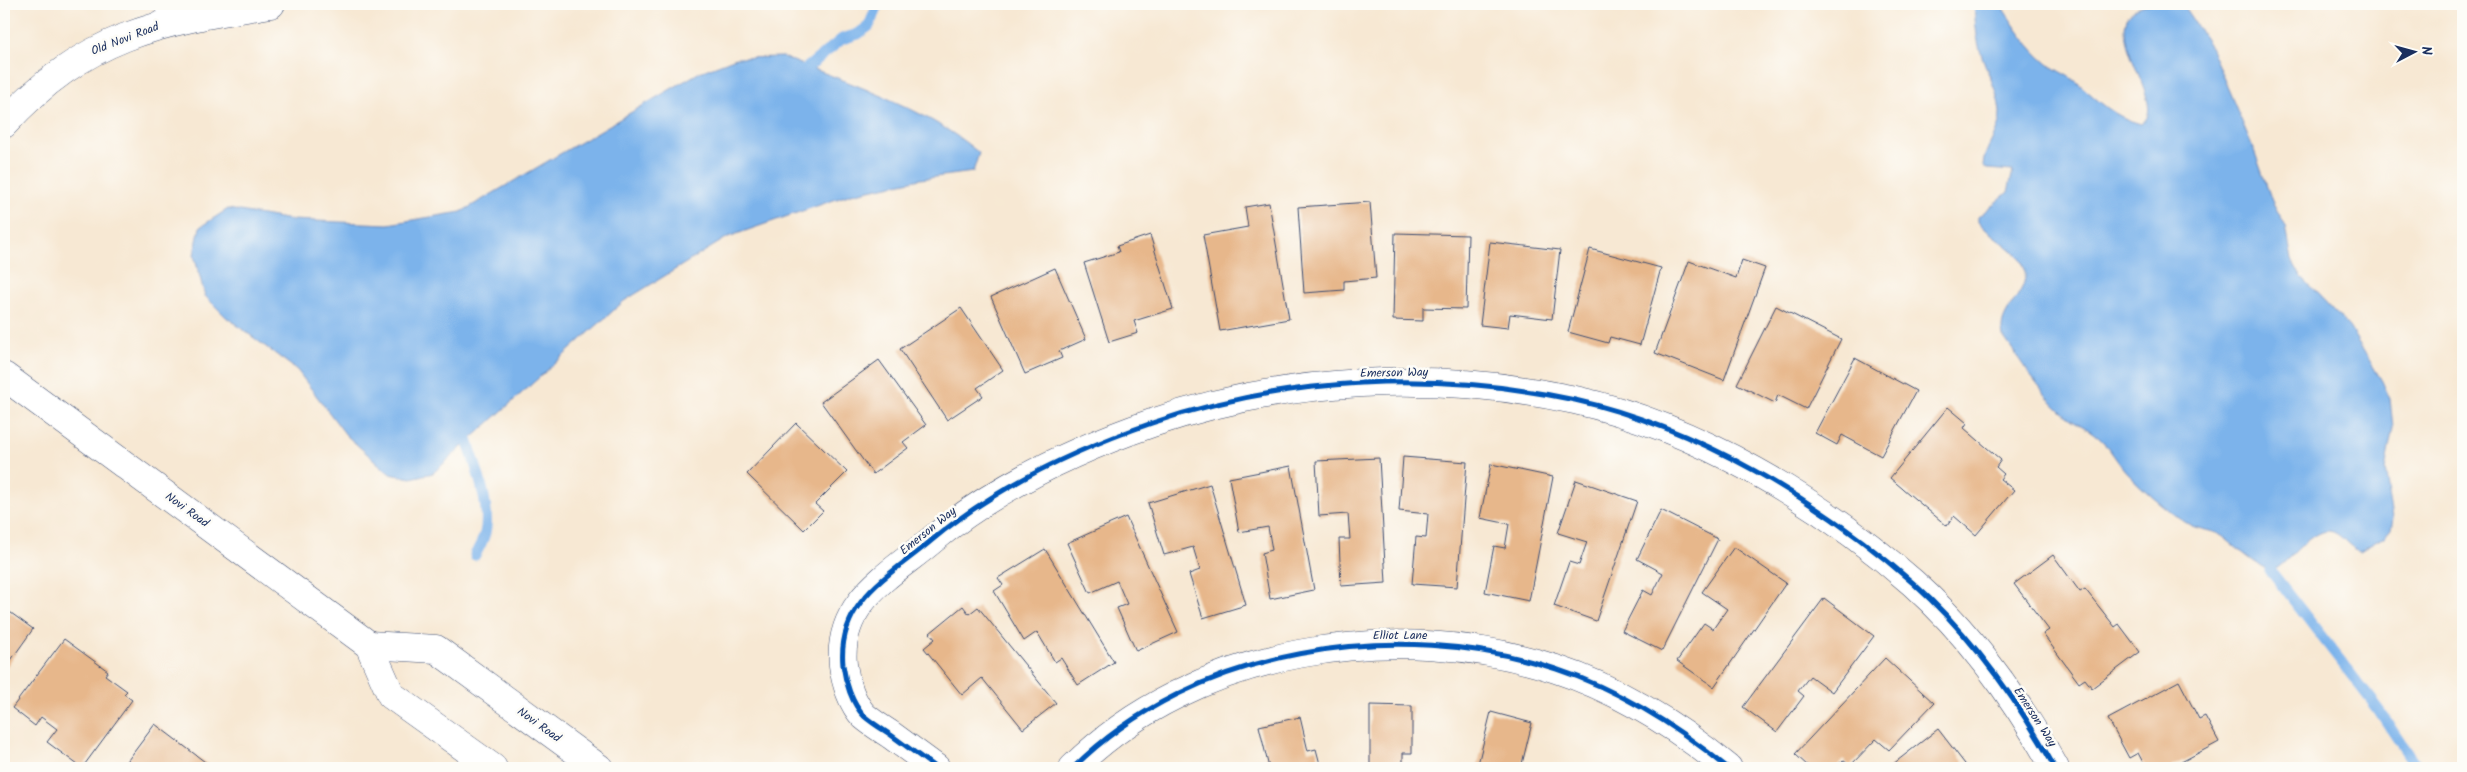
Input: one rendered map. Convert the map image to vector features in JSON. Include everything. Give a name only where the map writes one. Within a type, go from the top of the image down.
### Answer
[{"type":"street","name":"Old Novi Road","points":[[4,124],[43,85],[89,52],[144,30],[170,12],[271,4]]},
{"type":"street","name":"Novi Road","points":[[4,376],[369,645],[391,695],[493,768]]},
{"type":"street","name":"Emerson Way","points":[[936,768],[863,716],[853,700],[843,667],[843,650],[845,634],[866,594],[965,513],[1078,451],[1186,412],[1234,400],[1290,390],[1348,384],[1431,382],[1510,390],[1577,401],[1642,421],[1699,442],[1754,471],[1813,506],[1914,584],[1941,612],[2004,687],[2055,768]]},
{"type":"street","name":"Elliot Lane","points":[[1073,768],[1114,732],[1150,709],[1219,676],[1266,661],[1311,652],[1351,646],[1391,644],[1448,646],[1504,655],[1556,669],[1638,705],[1669,723],[1728,768]]},
{"type":"street","name":"Novi Road","points":[[369,645],[436,649],[599,768]]},
{"type":"water","points":[[2154,3],[2182,4],[2209,44],[2254,150],[2272,201],[2286,227],[2292,260],[2300,275],[2349,327],[2382,381],[2390,399],[2393,427],[2385,469],[2393,518],[2391,529],[2384,537],[2360,551],[2333,532],[2321,532],[2305,542],[2283,564],[2272,570],[2267,569],[2222,536],[2215,532],[2190,525],[2166,509],[2129,475],[2094,433],[2065,415],[2037,385],[2003,336],[2004,318],[2024,283],[2023,264],[2015,253],[1978,222],[1978,217],[2008,192],[2013,171],[1983,167],[1986,153],[1998,127],[2000,112],[1997,96],[1982,58],[1974,4],[2000,4],[2028,44],[2048,64],[2076,82],[2115,113],[2141,124],[2148,114],[2148,101],[2128,48],[2125,31],[2128,17],[2144,5]]},
{"type":"water","points":[[783,57],[886,98],[935,122],[958,136],[979,153],[973,172],[920,179],[851,194],[728,237],[624,301],[433,473],[411,478],[390,474],[346,435],[297,370],[226,317],[205,296],[194,255],[200,227],[228,209],[291,220],[388,224],[461,212],[700,72],[736,58]]},
{"type":"building","points":[[1370,202],[1376,278],[1344,281],[1344,290],[1304,293],[1298,207]]},
{"type":"building","points":[[1269,203],[1289,319],[1220,331],[1203,235],[1248,227],[1245,207]]},
{"type":"building","points":[[1395,233],[1468,235],[1466,309],[1423,308],[1423,321],[1393,320]]},
{"type":"building","points":[[1150,235],[1173,309],[1134,321],[1138,333],[1109,342],[1084,263],[1119,252],[1117,246]]},
{"type":"building","points":[[1490,242],[1560,250],[1552,319],[1510,314],[1508,328],[1480,325]]},
{"type":"building","points":[[1590,249],[1661,268],[1640,345],[1610,337],[1608,343],[1568,332]]},
{"type":"building","points":[[1742,260],[1765,268],[1724,380],[1655,353],[1689,261],[1736,278]]},
{"type":"building","points":[[1055,268],[1086,339],[1059,351],[1062,358],[1025,374],[991,297]]},
{"type":"building","points":[[1776,306],[1841,339],[1806,409],[1778,395],[1775,403],[1737,384]]},
{"type":"building","points":[[961,308],[1003,370],[977,388],[983,396],[947,420],[900,349]]},
{"type":"building","points":[[1855,358],[1916,391],[1881,456],[1842,435],[1837,445],[1815,433]]},
{"type":"building","points":[[879,360],[926,425],[903,442],[908,448],[873,474],[821,402]]},
{"type":"building","points":[[1948,407],[1967,423],[1964,428],[2001,460],[1996,467],[2004,474],[2000,479],[2014,490],[1976,535],[1954,516],[1947,526],[1890,478]]},
{"type":"building","points":[[796,423],[847,472],[815,504],[823,511],[804,530],[747,474]]},
{"type":"building","points":[[1403,457],[1467,462],[1457,587],[1412,584],[1416,537],[1426,538],[1428,514],[1399,511]]},
{"type":"building","points":[[1379,458],[1386,583],[1341,586],[1339,539],[1350,539],[1348,514],[1319,516],[1316,461]]},
{"type":"building","points":[[1491,464],[1553,477],[1529,601],[1485,592],[1494,546],[1505,548],[1509,524],[1480,518]]},
{"type":"building","points":[[1291,466],[1314,590],[1270,599],[1262,553],[1272,550],[1268,527],[1239,532],[1229,478]]},
{"type":"building","points":[[1576,480],[1637,501],[1596,621],[1554,606],[1569,562],[1579,565],[1587,542],[1558,533]]},
{"type":"building","points":[[1210,484],[1246,605],[1203,618],[1189,574],[1200,570],[1193,547],[1164,555],[1148,503]]},
{"type":"building","points":[[1661,510],[1718,539],[1662,651],[1622,631],[1643,590],[1652,595],[1663,573],[1637,559]]},
{"type":"building","points":[[1126,517],[1178,632],[1136,651],[1117,608],[1127,604],[1117,581],[1090,593],[1067,543]]},
{"type":"building","points":[[1734,547],[1786,583],[1714,687],[1677,661],[1704,623],[1713,629],[1727,609],[1702,592]]},
{"type":"building","points":[[1045,549],[1114,662],[1078,685],[1061,658],[1055,662],[1037,632],[1024,641],[994,591],[1003,585],[998,578]]},
{"type":"building","points":[[2053,555],[2080,592],[2085,589],[2115,627],[2119,624],[2140,652],[2092,688],[2085,679],[2079,683],[2043,634],[2049,630],[2014,584]]},
{"type":"building","points":[[1824,598],[1874,636],[1832,692],[1810,676],[1798,691],[1804,696],[1777,732],[1743,707]]},
{"type":"building","points":[[4,604],[8,608],[7,610],[33,629],[4,670]]},
{"type":"building","points":[[963,606],[969,614],[978,607],[1056,703],[1023,729],[982,678],[962,695],[924,648],[935,639],[930,633]]},
{"type":"building","points":[[64,639],[108,671],[105,675],[127,691],[124,694],[132,700],[82,768],[47,742],[57,729],[41,717],[35,726],[12,708]]},
{"type":"building","points":[[1885,658],[1934,703],[1889,750],[1876,739],[1850,766],[1843,760],[1835,768],[1810,768],[1795,754]]},
{"type":"building","points":[[2179,681],[2199,719],[2205,716],[2219,742],[2170,768],[2146,768],[2138,753],[2129,758],[2108,719]]},
{"type":"building","points":[[1370,705],[1412,706],[1412,753],[1403,753],[1403,768],[1370,768]]},
{"type":"building","points":[[1491,712],[1532,723],[1521,768],[1511,766],[1511,768],[1477,768]]},
{"type":"building","points":[[1300,717],[1308,751],[1316,749],[1321,768],[1269,768],[1259,726]]},
{"type":"building","points":[[155,724],[213,768],[122,768]]},
{"type":"building","points":[[1938,729],[1968,768],[1888,768]]},
{"type":"waterway","points":[[797,76],[842,39],[858,34],[869,26],[878,4]]},
{"type":"waterway","points":[[463,427],[480,480],[486,508],[485,533],[475,555]]},
{"type":"waterway","points":[[2270,570],[2378,709],[2417,768]]},
{"type":"cycle path","points":[[936,768],[864,716],[853,699],[844,671],[843,643],[849,623],[858,607],[870,592],[900,565],[982,503],[1009,487],[1094,445],[1152,423],[1203,408],[1255,396],[1308,388],[1362,383],[1415,382],[1469,384],[1522,390],[1575,400],[1621,412],[1666,428],[1711,448],[1797,496],[1877,553],[1913,583],[1954,624],[1992,669],[2009,693],[2055,768]]},
{"type":"cycle path","points":[[1073,768],[1122,727],[1177,694],[1237,670],[1300,654],[1365,645],[1431,645],[1495,653],[1556,669],[1603,687],[1625,698],[1689,738],[1728,768]]}]
